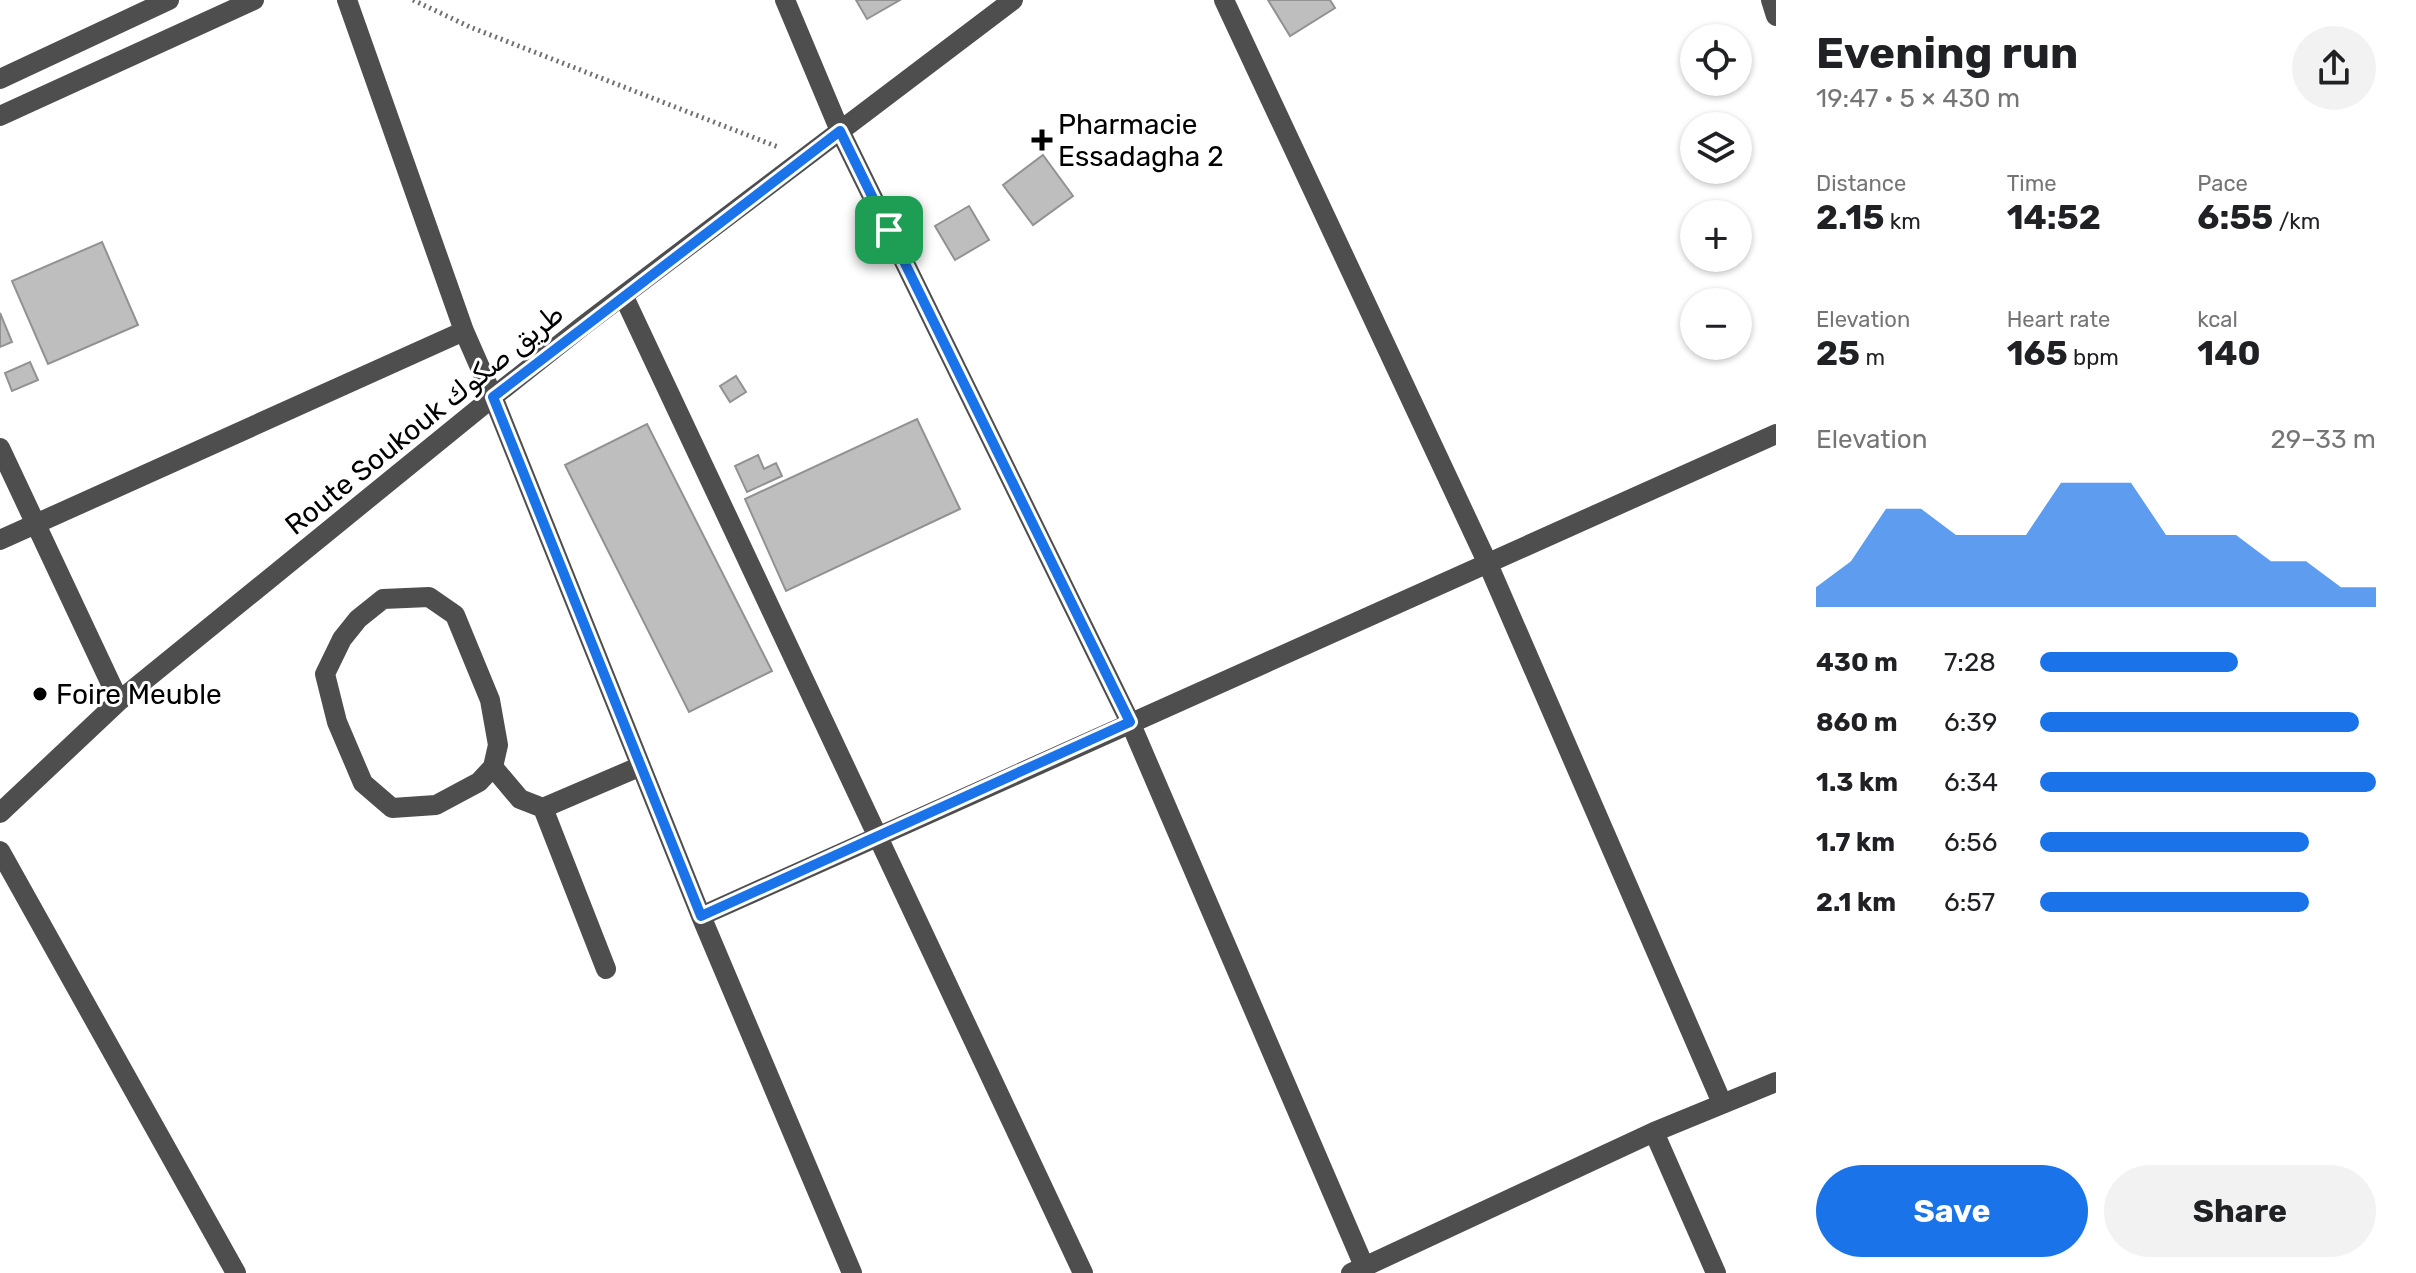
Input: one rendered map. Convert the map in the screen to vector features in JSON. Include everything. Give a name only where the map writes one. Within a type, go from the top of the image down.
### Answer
[{"type":"street","points":[[0,79],[169,0]]},
{"type":"street","points":[[0,116],[254,0]]},
{"type":"street","points":[[347,0],[464,331],[701,916],[852,1273]]},
{"type":"street","points":[[785,0],[840,131],[1130,722],[1357,1270],[1654,1132],[1776,1082]]},
{"type":"street","name":"Route Soukouk طريق صكوك","points":[[0,813],[119,701],[493,397],[1013,0]]},
{"type":"street","points":[[1224,0],[1488,564],[1722,1103]]},
{"type":"street","points":[[1771,0],[1776,16]]},
{"type":"street","points":[[624,297],[1083,1273]]},
{"type":"street","points":[[0,540],[464,331]]},
{"type":"street","points":[[701,916],[1776,434]]},
{"type":"street","points":[[0,448],[119,701]]},
{"type":"street","points":[[429,597],[455,615],[490,700],[498,745],[493,767],[479,782],[436,805],[392,808],[363,783],[337,722],[325,674],[342,639],[358,619],[383,599],[429,597]]},
{"type":"street","points":[[493,767],[520,799],[543,808],[641,766]]},
{"type":"street","points":[[543,808],[606,969]]},
{"type":"street","points":[[0,851],[236,1273]]},
{"type":"street","points":[[1654,1132],[1716,1273]]},
{"type":"path","points":[[413,0],[484,33],[805,157]]},
{"type":"building","points":[[856,0],[900,0],[867,19]]},
{"type":"building","points":[[1268,0],[1330,0],[1335,8],[1290,36]]},
{"type":"building","points":[[1043,155],[1073,196],[1033,225],[1003,185]]},
{"type":"building","points":[[969,206],[989,240],[955,260],[935,226]]},
{"type":"building","points":[[102,242],[138,325],[48,364],[12,281]]},
{"type":"building","points":[[0,313],[12,342],[0,347]]},
{"type":"building","points":[[30,362],[38,380],[12,391],[5,373]]},
{"type":"building","points":[[736,376],[746,392],[730,402],[720,386]]},
{"type":"building","points":[[917,419],[960,509],[786,591],[745,499]]},
{"type":"building","points":[[647,424],[772,671],[689,712],[565,465]]},
{"type":"building","points":[[758,455],[764,469],[776,463],[782,476],[747,492],[735,466]]},
{"type":"place","name":"Pharmacie Essadagha 2","points":[[1042,140]]},
{"type":"place","name":"Foire Meuble","points":[[40,694]]},
{"type":"route","points":[[840,131],[889,230],[1130,722],[701,916],[493,397],[840,131]]}]
